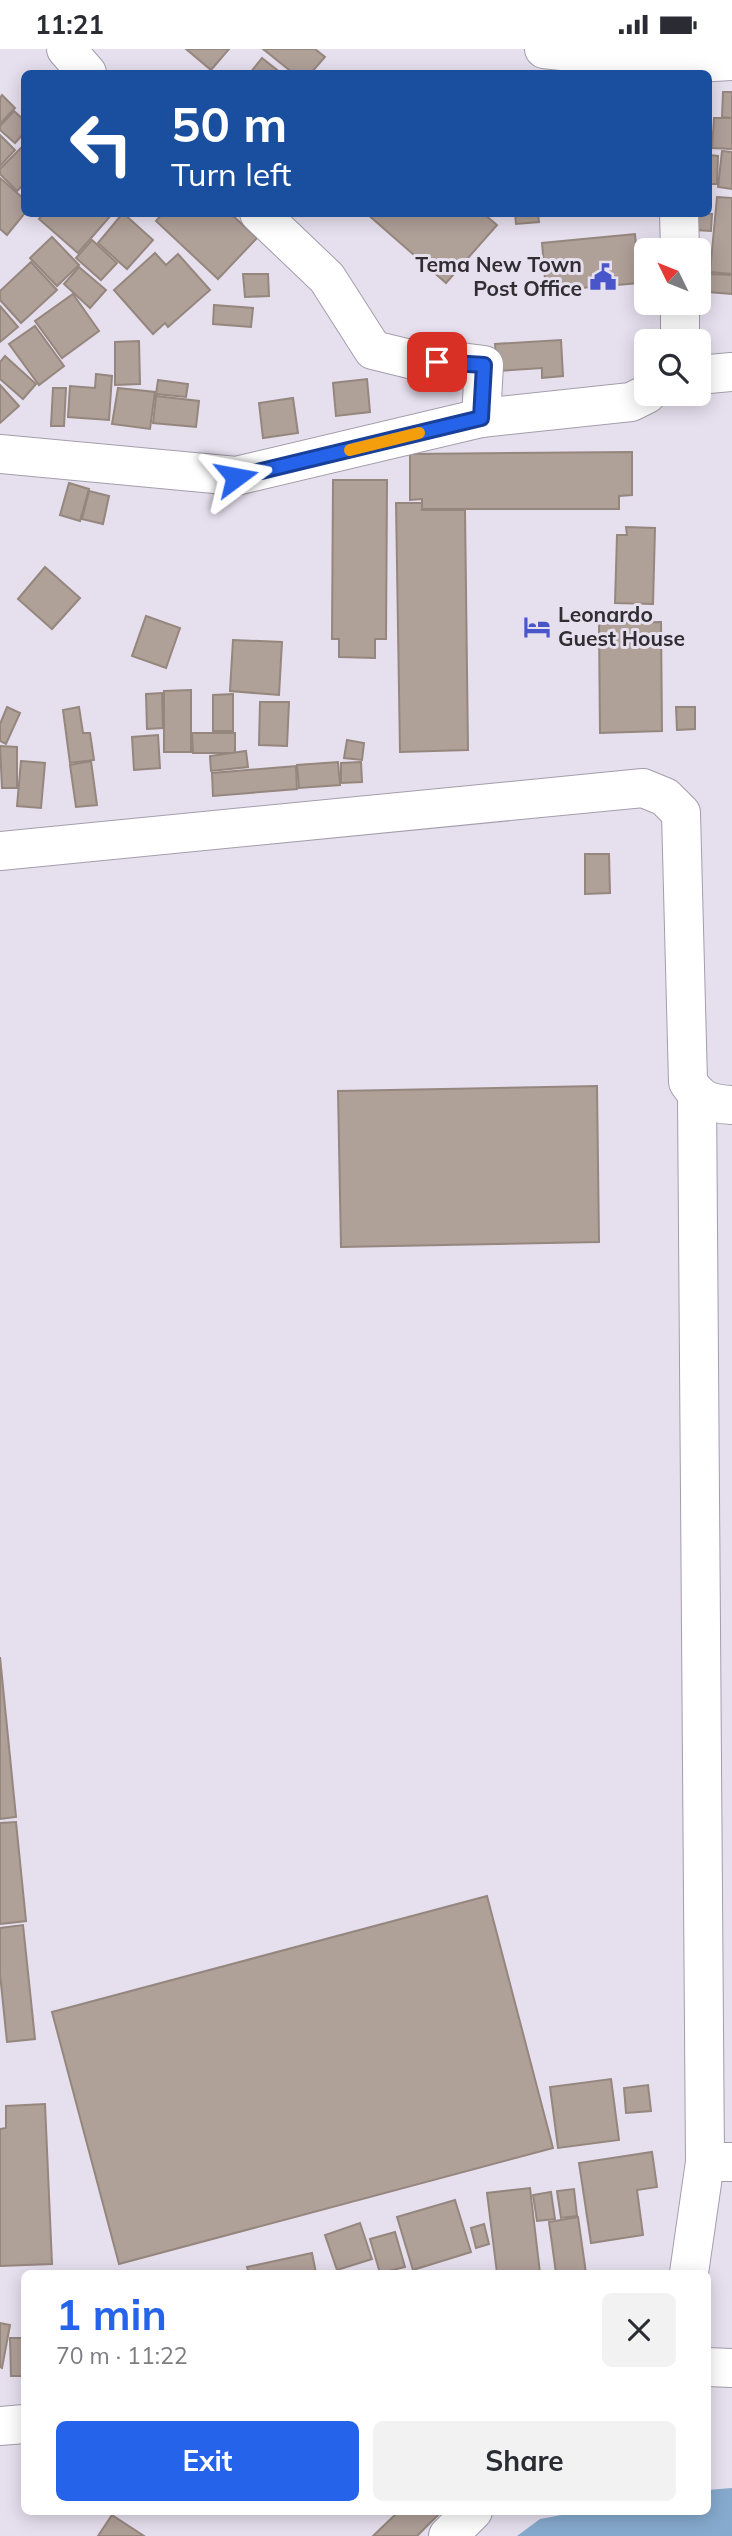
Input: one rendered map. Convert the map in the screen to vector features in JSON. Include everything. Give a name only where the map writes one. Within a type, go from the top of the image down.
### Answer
[{"type":"street","points":[[66,49],[85,70]]},
{"type":"street","points":[[544,49],[679,62],[732,61]]},
{"type":"street","points":[[263,217],[327,278],[373,350],[422,362],[453,361],[484,365],[481,418]]},
{"type":"street","points":[[680,217],[680,238]]},
{"type":"street","points":[[711,374],[732,372]]},
{"type":"street","points":[[0,454],[236,477],[481,418],[634,400]]},
{"type":"street","points":[[0,851],[643,788],[665,797],[681,813],[688,1082],[714,1100],[719,2162],[690,2270]]},
{"type":"street","points":[[711,2367],[732,2368]]},
{"type":"street","points":[[0,2426],[21,2424]]},
{"type":"street","points":[[448,2536],[469,2515]]},
{"type":"water","points":[[732,2488],[732,2536],[517,2536],[540,2519],[562,2515],[711,2515],[711,2490]]},
{"type":"building","points":[[186,49],[229,49],[211,70]]},
{"type":"building","points":[[263,49],[315,49],[325,57],[314,70],[289,70]]},
{"type":"building","points":[[262,58],[277,70],[252,70]]},
{"type":"building","points":[[723,92],[732,92],[732,118],[722,117]]},
{"type":"building","points":[[2,95],[15,108],[0,124],[0,98]]},
{"type":"building","points":[[14,111],[21,117],[21,136],[15,143],[0,130],[0,126]]},
{"type":"building","points":[[714,118],[732,118],[732,149],[712,148]]},
{"type":"building","points":[[0,135],[15,150],[0,166]]},
{"type":"building","points":[[21,148],[21,187],[17,191],[0,174],[0,169]]},
{"type":"building","points":[[722,151],[732,152],[732,189],[718,187]]},
{"type":"building","points":[[712,155],[718,156],[717,184],[712,184]]},
{"type":"building","points":[[0,178],[21,196],[22,217],[7,235],[0,229]]},
{"type":"building","points":[[717,197],[732,198],[732,274],[711,272]]},
{"type":"building","points":[[41,217],[110,217],[78,253],[39,219]]},
{"type":"building","points":[[120,217],[127,217],[153,240],[127,269],[98,243]]},
{"type":"building","points":[[160,217],[234,217],[257,238],[218,279],[156,221]]},
{"type":"building","points":[[371,217],[488,217],[497,225],[446,283]]},
{"type":"building","points":[[515,217],[538,217],[539,222],[516,224]]},
{"type":"building","points":[[696,217],[712,217],[711,231],[695,230]]},
{"type":"building","points":[[635,234],[634,283],[546,291],[542,243]]},
{"type":"building","points":[[52,237],[79,265],[57,286],[30,258]]},
{"type":"building","points":[[92,240],[117,263],[101,280],[76,258]]},
{"type":"building","points":[[155,253],[166,265],[178,254],[210,290],[168,327],[165,323],[153,334],[114,290]]},
{"type":"building","points":[[31,262],[57,290],[21,323],[0,300],[0,291]]},
{"type":"building","points":[[79,267],[106,290],[90,308],[64,284]]},
{"type":"building","points":[[243,274],[268,274],[269,296],[245,297]]},
{"type":"building","points":[[711,274],[732,275],[732,294],[711,292]]},
{"type":"building","points":[[73,294],[99,331],[62,358],[35,321]]},
{"type":"building","points":[[214,305],[253,308],[251,327],[213,324]]},
{"type":"building","points":[[0,306],[18,327],[0,342]]},
{"type":"building","points":[[35,326],[64,366],[39,385],[9,344]]},
{"type":"building","points":[[561,340],[563,376],[542,378],[542,368],[497,371],[495,344]]},
{"type":"building","points":[[139,341],[140,384],[115,385],[115,342]]},
{"type":"building","points":[[5,356],[36,384],[23,399],[0,379],[0,362]]},
{"type":"building","points":[[96,374],[112,376],[109,420],[68,417],[70,386],[95,388]]},
{"type":"building","points":[[367,379],[370,412],[336,416],[333,383]]},
{"type":"building","points":[[158,380],[188,384],[186,397],[156,394]]},
{"type":"building","points":[[0,385],[19,406],[0,423]]},
{"type":"building","points":[[53,388],[66,388],[64,426],[51,426]]},
{"type":"building","points":[[118,388],[155,392],[150,429],[112,424]]},
{"type":"building","points":[[156,396],[199,401],[196,427],[153,423]]},
{"type":"building","points":[[293,398],[298,433],[263,438],[259,403]]},
{"type":"building","points":[[632,452],[632,495],[619,496],[619,509],[422,509],[422,499],[410,500],[410,454]]},
{"type":"building","points":[[333,480],[387,480],[386,639],[375,639],[375,658],[339,657],[339,639],[332,639]]},
{"type":"building","points":[[69,483],[89,489],[80,521],[60,515]]},
{"type":"building","points":[[89,491],[109,496],[103,524],[82,519]]},
{"type":"building","points":[[396,503],[422,503],[422,510],[465,510],[468,750],[400,752]]},
{"type":"building","points":[[626,527],[655,528],[653,604],[615,603],[617,535],[627,535]]},
{"type":"building","points":[[45,567],[80,598],[52,629],[18,599]]},
{"type":"building","points":[[146,616],[180,628],[166,668],[132,656]]},
{"type":"building","points":[[661,622],[662,731],[600,733],[599,623]]},
{"type":"building","points":[[233,640],[282,642],[279,695],[230,691]]},
{"type":"building","points":[[191,690],[191,752],[164,752],[164,691]]},
{"type":"building","points":[[162,693],[163,728],[147,729],[146,694]]},
{"type":"building","points":[[233,694],[233,731],[213,731],[213,695]]},
{"type":"building","points":[[260,702],[289,702],[287,746],[259,745]]},
{"type":"building","points":[[7,707],[20,713],[6,744],[0,741],[0,724]]},
{"type":"building","points":[[79,707],[83,733],[90,733],[94,760],[70,763],[63,710]]},
{"type":"building","points":[[676,707],[695,707],[695,729],[677,730]]},
{"type":"building","points":[[192,733],[235,733],[235,753],[193,753]]},
{"type":"building","points":[[158,735],[160,768],[134,770],[132,737]]},
{"type":"building","points":[[347,740],[364,743],[362,760],[344,758]]},
{"type":"building","points":[[0,746],[17,747],[17,788],[2,788]]},
{"type":"building","points":[[246,751],[248,767],[211,771],[210,756]]},
{"type":"building","points":[[21,761],[45,763],[41,808],[17,806]]},
{"type":"building","points":[[91,761],[97,805],[76,807],[70,765]]},
{"type":"building","points":[[338,762],[340,785],[299,788],[297,765]]},
{"type":"building","points":[[361,762],[362,782],[341,783],[341,763]]},
{"type":"building","points":[[296,766],[297,789],[213,796],[212,773]]},
{"type":"building","points":[[585,854],[609,854],[610,893],[585,894]]},
{"type":"building","points":[[597,1086],[599,1242],[341,1247],[338,1091]]},
{"type":"building","points":[[0,1657],[16,1817],[0,1819]]},
{"type":"building","points":[[16,1822],[26,1921],[0,1924],[0,1823]]},
{"type":"building","points":[[487,1896],[553,2148],[119,2264],[52,2012]]},
{"type":"building","points":[[23,1925],[35,2039],[7,2042],[0,1974],[0,1928]]},
{"type":"building","points":[[611,2079],[619,2140],[558,2148],[550,2087]]},
{"type":"building","points":[[648,2085],[651,2111],[626,2113],[624,2088]]},
{"type":"building","points":[[45,2104],[52,2264],[0,2266],[0,2129],[6,2128],[6,2106]]},
{"type":"building","points":[[652,2152],[657,2187],[637,2190],[643,2235],[591,2243],[579,2163]]},
{"type":"building","points":[[530,2188],[540,2270],[497,2270],[487,2193]]},
{"type":"building","points":[[574,2189],[577,2216],[561,2218],[557,2191]]},
{"type":"building","points":[[551,2192],[555,2219],[537,2221],[533,2195]]},
{"type":"building","points":[[455,2200],[471,2252],[413,2270],[397,2217]]},
{"type":"building","points":[[578,2217],[586,2270],[556,2270],[549,2222]]},
{"type":"building","points":[[360,2223],[372,2259],[337,2270],[325,2235]]},
{"type":"building","points":[[484,2224],[489,2244],[476,2248],[471,2228]]},
{"type":"building","points":[[395,2232],[405,2267],[379,2270],[370,2239]]},
{"type":"building","points":[[312,2253],[315,2270],[248,2270],[247,2267]]},
{"type":"building","points":[[0,2323],[10,2325],[2,2368],[0,2367]]},
{"type":"building","points":[[10,2338],[21,2338],[21,2376],[11,2376]]},
{"type":"building","points":[[112,2515],[144,2536],[98,2536]]},
{"type":"building","points":[[395,2515],[438,2515],[417,2536],[373,2536]]},
{"type":"slow traffic","points":[[350,450],[419,433]]},
{"type":"place","name":"Tema New Town Post Office","points":[[603,277]]},
{"type":"place","name":"Leonardo Guest House","points":[[537,627]]},
{"type":"route","points":[[236,477],[481,418],[484,365],[437,362]]}]
